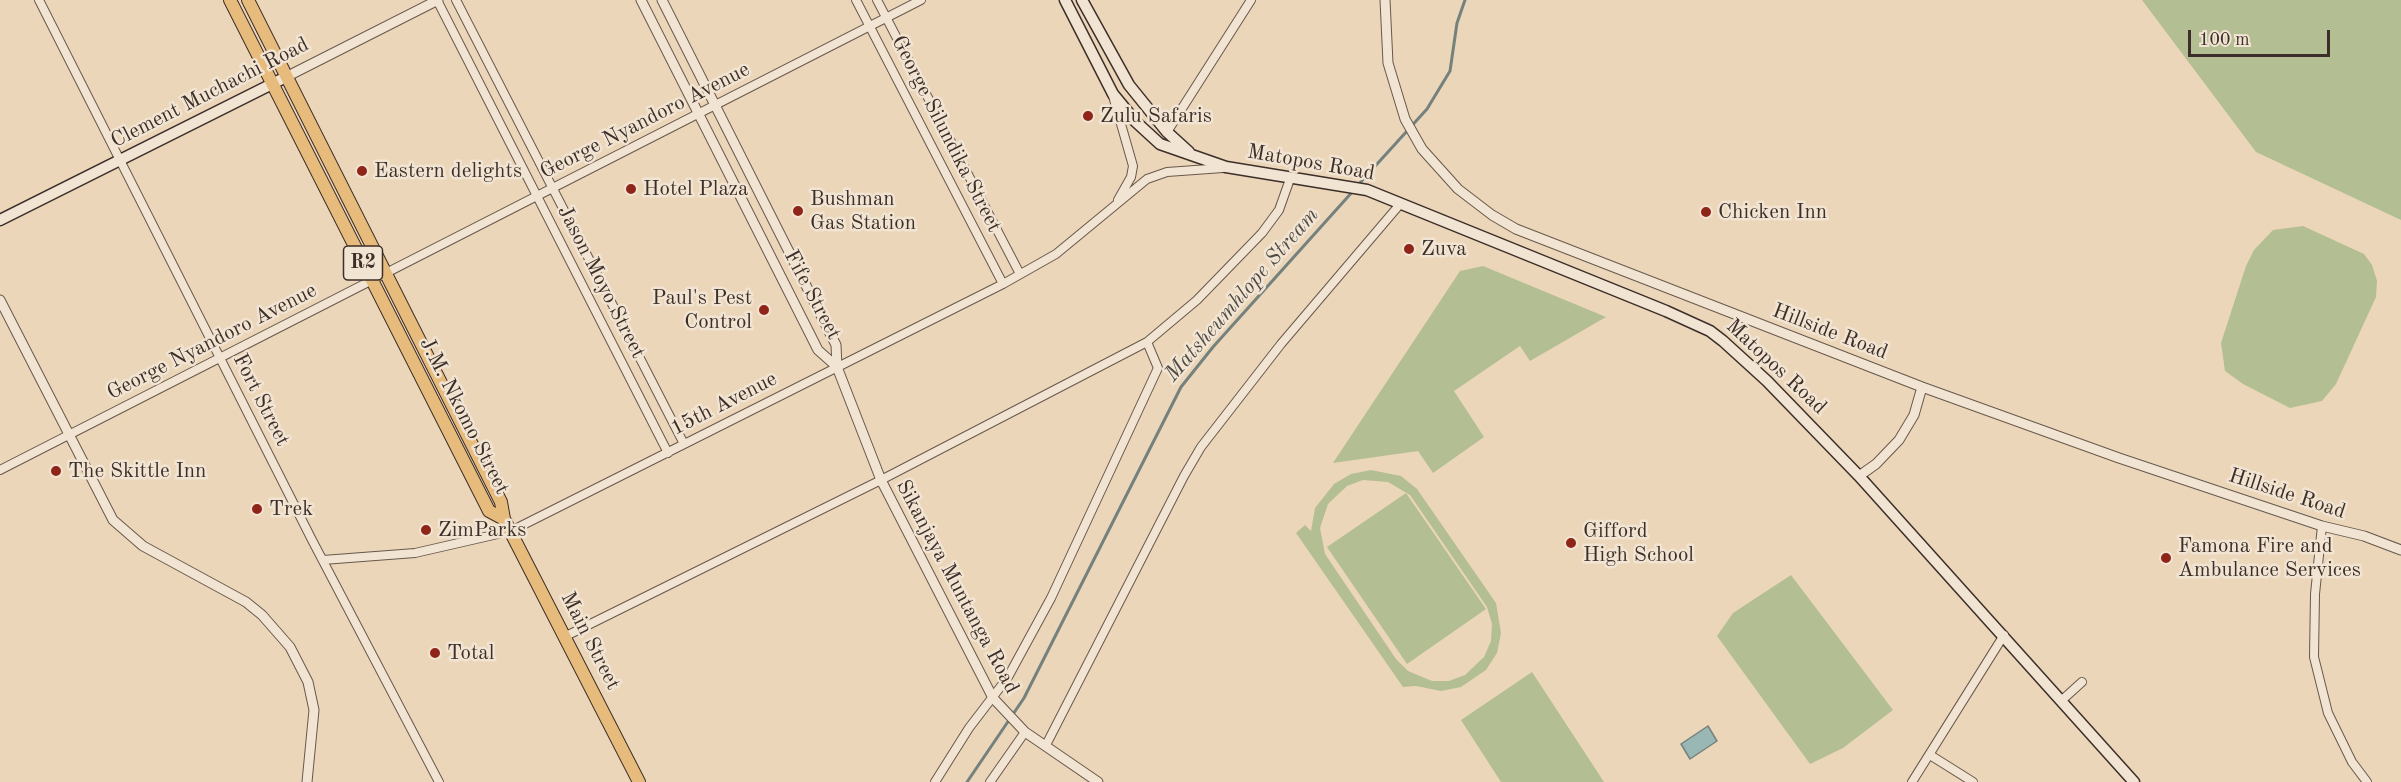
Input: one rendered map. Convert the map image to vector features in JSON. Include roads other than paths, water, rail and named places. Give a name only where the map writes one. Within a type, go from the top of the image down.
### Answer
[{"type":"highway","name":"J.M. Nkomo Street","points":[[230,0],[489,511],[504,519]]},
{"type":"highway","name":"J.M. Nkomo Street","points":[[248,0],[501,502],[504,519]]},
{"type":"highway","name":"Main Street","points":[[504,519],[639,782]]},
{"type":"main road","name":"Matopos Road","points":[[1065,0],[1113,93],[1136,122],[1160,144],[1196,159],[1226,167],[1367,190],[1710,331],[1753,367],[1859,476],[2134,782]]},
{"type":"main road","points":[[1082,0],[1129,85],[1167,132],[1196,159]]},
{"type":"main road","name":"Clement Muchachi Road","points":[[0,219],[286,77]]},
{"type":"street","name":"Fort Street","points":[[39,0],[323,560],[439,782]]},
{"type":"street","name":"Clement Muchachi Road","points":[[286,77],[438,0]]},
{"type":"street","name":"Jason Moyo Street","points":[[438,0],[668,453]]},
{"type":"street","name":"Jason Moyo Street","points":[[456,0],[684,444]]},
{"type":"street","name":"Fife Street","points":[[641,0],[818,350],[837,368]]},
{"type":"street","name":"Fife Street","points":[[662,0],[836,345],[837,368]]},
{"type":"street","name":"George Silundika Street","points":[[856,0],[1003,284]]},
{"type":"street","name":"George Silundika Street","points":[[877,0],[1020,274]]},
{"type":"street","name":"George Nyandoro Avenue","points":[[0,470],[921,0]]},
{"type":"street","points":[[1167,132],[1251,0]]},
{"type":"street","name":"Hillside Road","points":[[1385,0],[1388,63],[1405,119],[1422,149],[1458,189],[1492,215],[1516,229],[1922,387],[2322,526],[2364,536],[2401,550]]},
{"type":"street","name":"15th Avenue","points":[[1113,93],[1133,166],[1131,177],[1114,207]]},
{"type":"street","name":"15th Avenue","points":[[323,560],[415,553],[511,531],[1003,284],[1056,254],[1147,179],[1167,172],[1226,167]]},
{"type":"street","points":[[566,636],[881,480],[1147,342],[1197,300],[1262,233],[1279,210],[1290,179]]},
{"type":"street","points":[[1046,745],[1201,447],[1281,344],[1401,203]]},
{"type":"street","points":[[0,300],[104,504],[127,534],[143,546],[246,602],[262,615],[290,647],[308,682],[314,710],[307,782]]},
{"type":"street","points":[[935,782],[969,728],[996,702],[1051,598],[1158,368],[1155,355],[1147,342]]},
{"type":"street","name":"Sikanjaya Muntanga Road","points":[[837,368],[881,480],[996,702],[1022,729],[1098,782]]},
{"type":"street","points":[[1859,476],[1876,464],[1899,440],[1914,415],[1922,387]]},
{"type":"street","points":[[2322,526],[2315,594],[2314,657],[2321,693],[2328,713],[2352,762],[2367,782]]},
{"type":"street","points":[[1912,782],[2004,635]]},
{"type":"street","points":[[2061,700],[2082,682]]},
{"type":"street","points":[[990,782],[1022,729]]},
{"type":"street","points":[[1930,755],[1973,782]]},
{"type":"water","points":[[1708,726],[1717,741],[1690,759],[1681,744]]},
{"type":"waterway","name":"Matsheumhlope Stream","points":[[1358,185],[1427,109],[1450,71],[1457,23],[1465,0]]},
{"type":"waterway","name":"Matsheumhlope Stream","points":[[967,782],[1024,698],[1181,387],[1213,347],[1354,190]]},
{"type":"place","name":"Zulu Safaris","points":[[1088,116]]},
{"type":"place","name":"Eastern delights","points":[[362,171]]},
{"type":"place","name":"Hotel Plaza","points":[[631,189]]},
{"type":"place","name":"Bushman Gas Station","points":[[798,211]]},
{"type":"place","name":"Chicken Inn","points":[[1706,212]]},
{"type":"place","name":"Zuva","points":[[1409,249]]},
{"type":"place","name":"Paul's Pest Control","points":[[764,310]]},
{"type":"place","name":"The Skittle Inn","points":[[56,471]]},
{"type":"place","name":"Trek","points":[[257,509]]},
{"type":"place","name":"ZimParks","points":[[426,530]]},
{"type":"place","name":"Gifford High School","points":[[1571,543]]},
{"type":"place","name":"Famona Fire and Ambulance Services","points":[[2166,558]]},
{"type":"place","name":"Total","points":[[435,653]]}]
